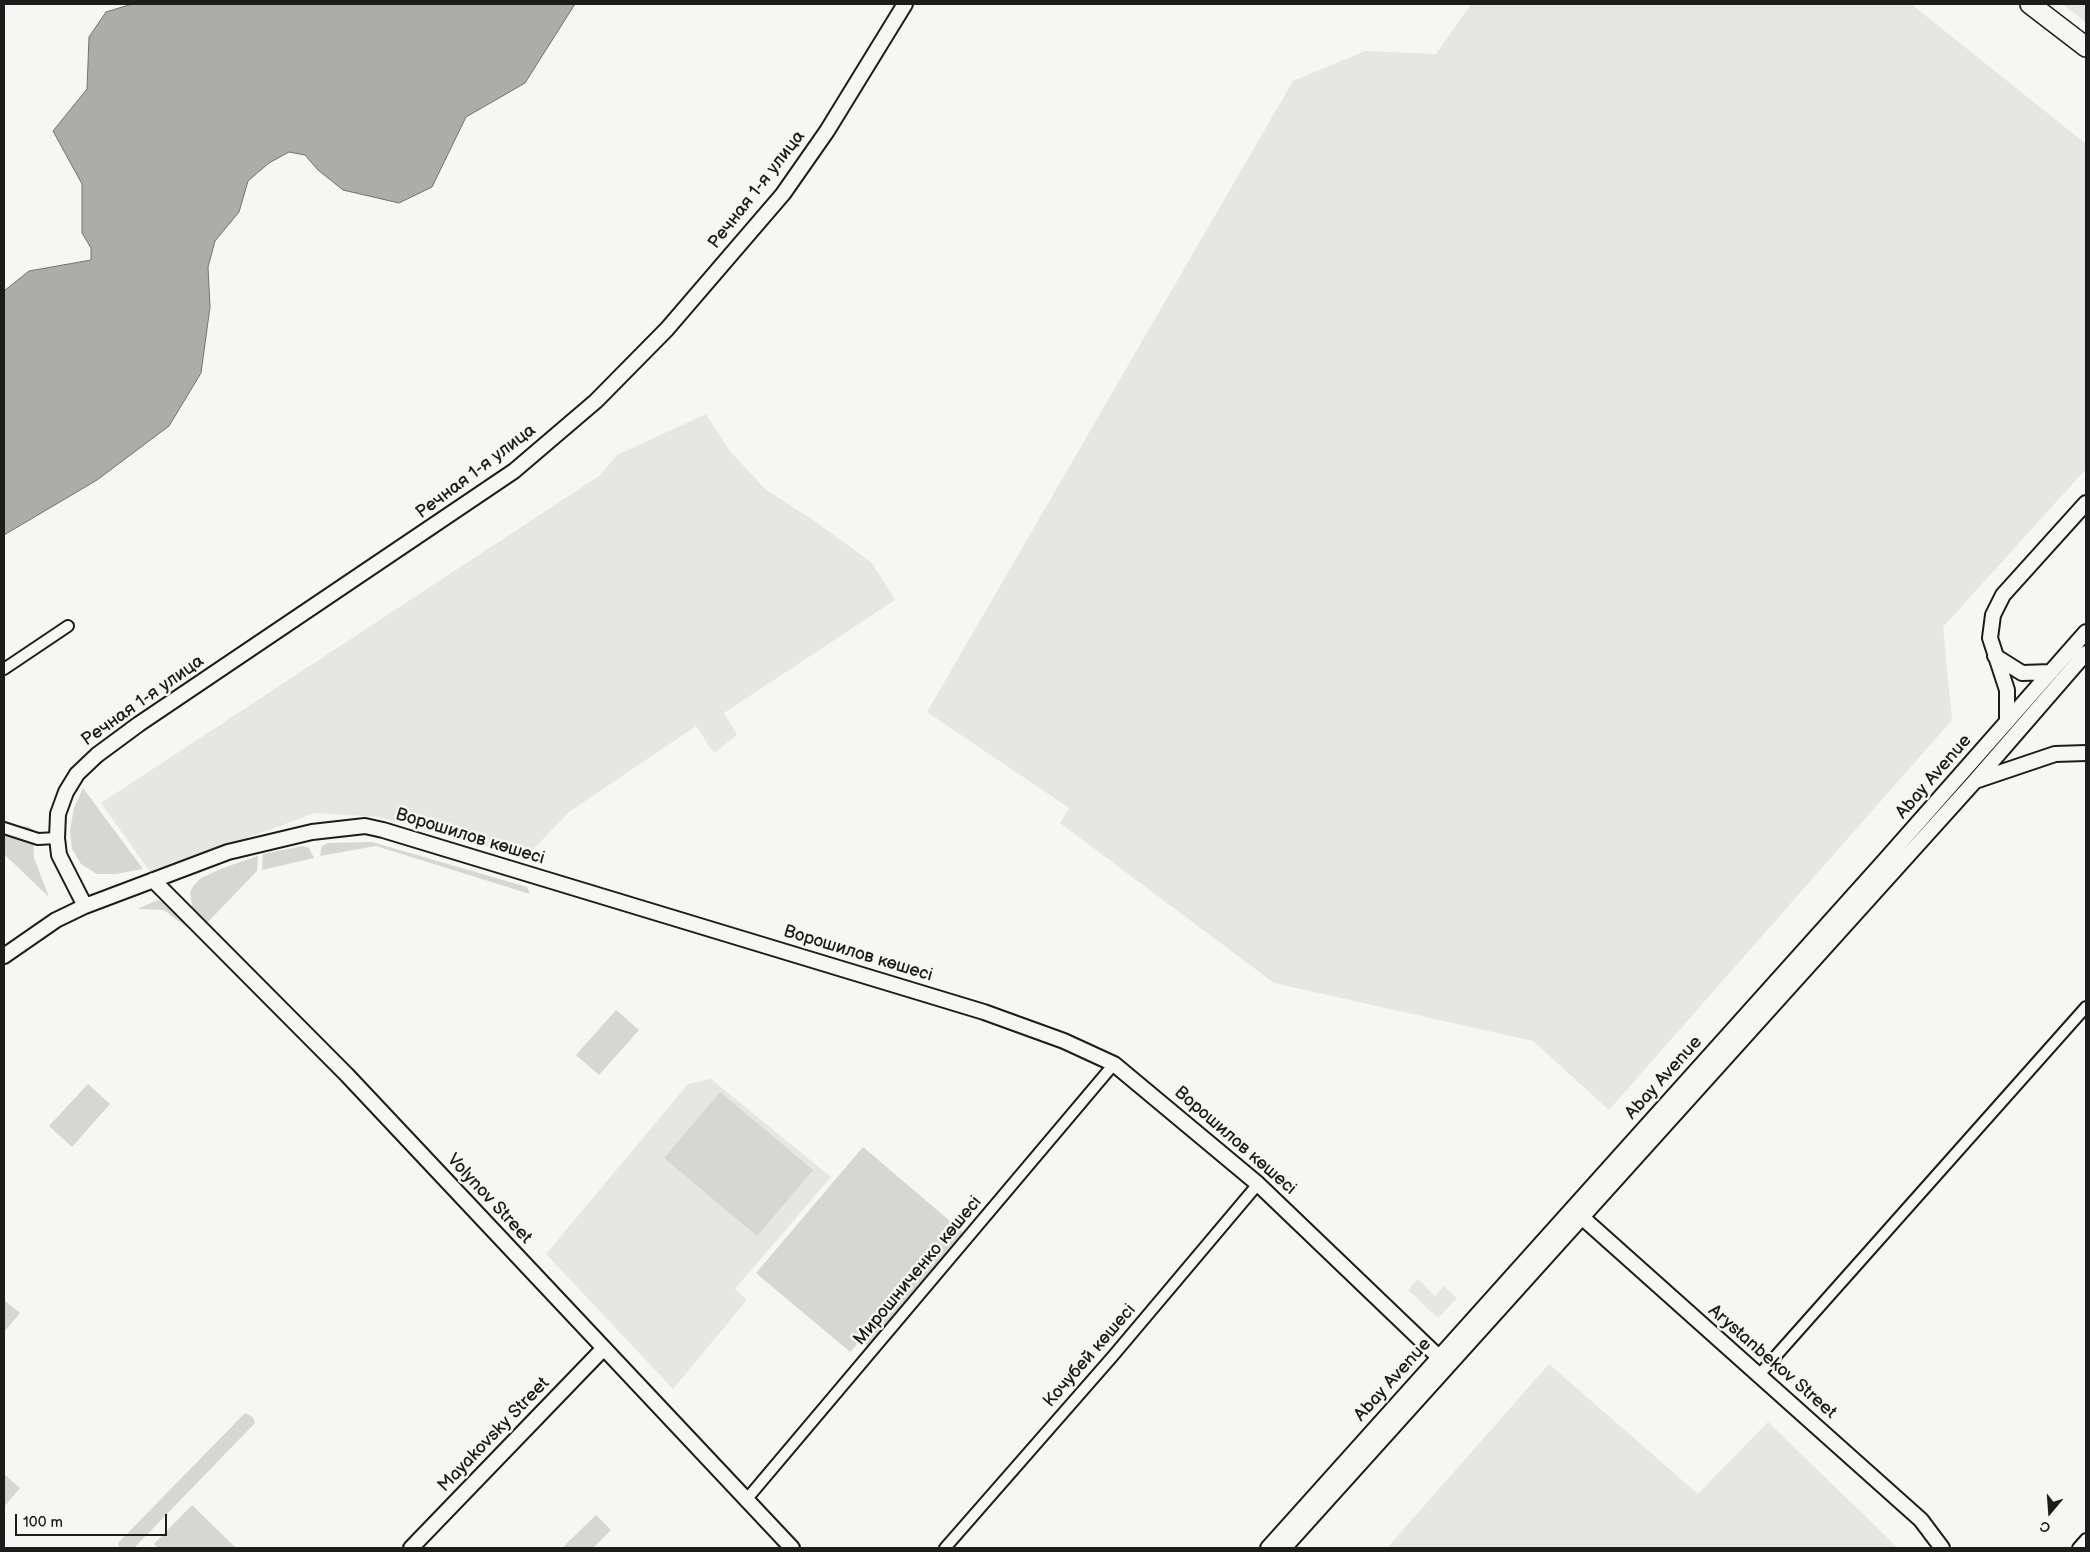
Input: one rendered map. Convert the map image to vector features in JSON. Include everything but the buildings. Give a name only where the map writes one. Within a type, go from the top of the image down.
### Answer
[{"type":"highway","points":[[2030,4],[2086,47]]},
{"type":"main road","name":"Речная 1-я улица","points":[[84,906],[58,855],[57,838],[58,814],[66,792],[77,774],[97,755],[514,471],[596,401],[667,329],[783,194],[827,131],[905,4]]},
{"type":"main road","points":[[2007,722],[2007,690],[1990,638],[1993,614],[2003,595],[2086,503]]},
{"type":"main road","name":"Abay Avenue","points":[[1577,1213],[2086,632]]},
{"type":"main road","name":"Abay Avenue","points":[[1268,1548],[1443,1362],[1577,1213],[1975,781],[2086,654]]},
{"type":"main road","points":[[1995,656],[2022,673],[2051,672]]},
{"type":"main road","points":[[1975,781],[2055,754],[2086,753]]},
{"type":"main road","name":"Ворошилов көшесі","points":[[4,956],[56,920],[84,906],[228,852],[267,841],[312,832],[364,826],[984,1012],[1064,1041],[1114,1064],[1258,1184],[1443,1362]]},
{"type":"main road","name":"Volynov Street","points":[[154,880],[347,1075],[792,1548]]},
{"type":"main road","name":"Arystanbekov Street","points":[[1577,1213],[1921,1520],[1942,1548]]},
{"type":"main road","name":"Mayakovsky Street","points":[[411,1548],[604,1348]]},
{"type":"main road","name":"Abay Avenue","points":[[1284,1548],[1443,1362]]},
{"type":"street","points":[[4,669],[68,626]]},
{"type":"street","points":[[4,828],[38,839],[57,838]]},
{"type":"street","points":[[1758,1376],[2086,1007]]},
{"type":"street","name":"Мирошниченко көшесі","points":[[746,1500],[1114,1064]]},
{"type":"street","name":"Кочубей көшесі","points":[[945,1548],[1113,1356],[1258,1184]]},
{"type":"street","points":[[2078,1548],[2086,1539]]},
{"type":"shaded area","points":[[132,4],[575,4],[525,83],[466,117],[432,187],[399,203],[343,190],[318,170],[305,155],[289,152],[269,163],[248,181],[239,212],[215,241],[208,267],[210,307],[201,373],[169,426],[97,480],[4,535],[4,291],[29,271],[91,260],[91,248],[82,233],[82,184],[53,131],[87,89],[89,37],[106,12]]},
{"type":"shaded area","points":[[1471,4],[1911,4],[2086,144],[2086,469],[1943,627],[1952,720],[1609,1110],[1533,1041],[1274,983],[1060,823],[1069,808],[927,712],[1293,81],[1365,51],[1436,54]]},
{"type":"shaded area","points":[[2062,4],[2086,4],[2086,22]]},
{"type":"shaded area","points":[[706,414],[730,451],[765,489],[816,522],[872,563],[895,600],[724,713],[737,735],[714,753],[696,726],[569,812],[526,857],[378,817],[315,813],[151,873],[101,803],[599,476],[617,455]]},
{"type":"shaded area","points":[[83,788],[143,869],[116,874],[97,874],[81,864],[72,849],[70,831],[74,808]]},
{"type":"shaded area","points":[[27,826],[33,829],[34,858],[49,897],[4,854],[4,837],[18,828]]},
{"type":"shaded area","points":[[372,842],[527,887],[530,894],[376,846],[320,856],[322,846],[328,843]]},
{"type":"shaded area","points":[[303,846],[309,848],[314,858],[262,870],[263,854]]},
{"type":"shaded area","points":[[258,856],[257,871],[204,926],[193,911],[190,892],[194,885],[201,878],[223,868]]},
{"type":"shaded area","points":[[158,900],[164,902],[189,929],[164,910],[137,909]]},
{"type":"shaded area","points":[[616,1010],[639,1030],[599,1075],[576,1055]]},
{"type":"shaded area","points":[[711,1079],[831,1177],[735,1289],[747,1300],[673,1389],[546,1254],[688,1084]]},
{"type":"shaded area","points":[[88,1084],[110,1104],[72,1147],[49,1126]]},
{"type":"shaded area","points":[[720,1092],[813,1170],[757,1236],[664,1158]]},
{"type":"shaded area","points":[[863,1147],[964,1233],[868,1346],[861,1340],[850,1352],[756,1273]]},
{"type":"shaded area","points":[[1418,1279],[1435,1296],[1444,1286],[1457,1298],[1438,1318],[1408,1290]]},
{"type":"shaded area","points":[[4,1300],[20,1313],[4,1332]]},
{"type":"shaded area","points":[[1549,1364],[1698,1494],[1768,1422],[1898,1548],[1387,1548]]},
{"type":"shaded area","points":[[245,1413],[253,1417],[255,1423],[134,1548],[119,1548],[118,1543]]},
{"type":"shaded area","points":[[4,1474],[20,1488],[4,1507]]},
{"type":"shaded area","points":[[192,1505],[236,1548],[158,1548],[154,1544]]},
{"type":"shaded area","points":[[596,1515],[611,1530],[593,1548],[567,1548],[564,1546]]}]
